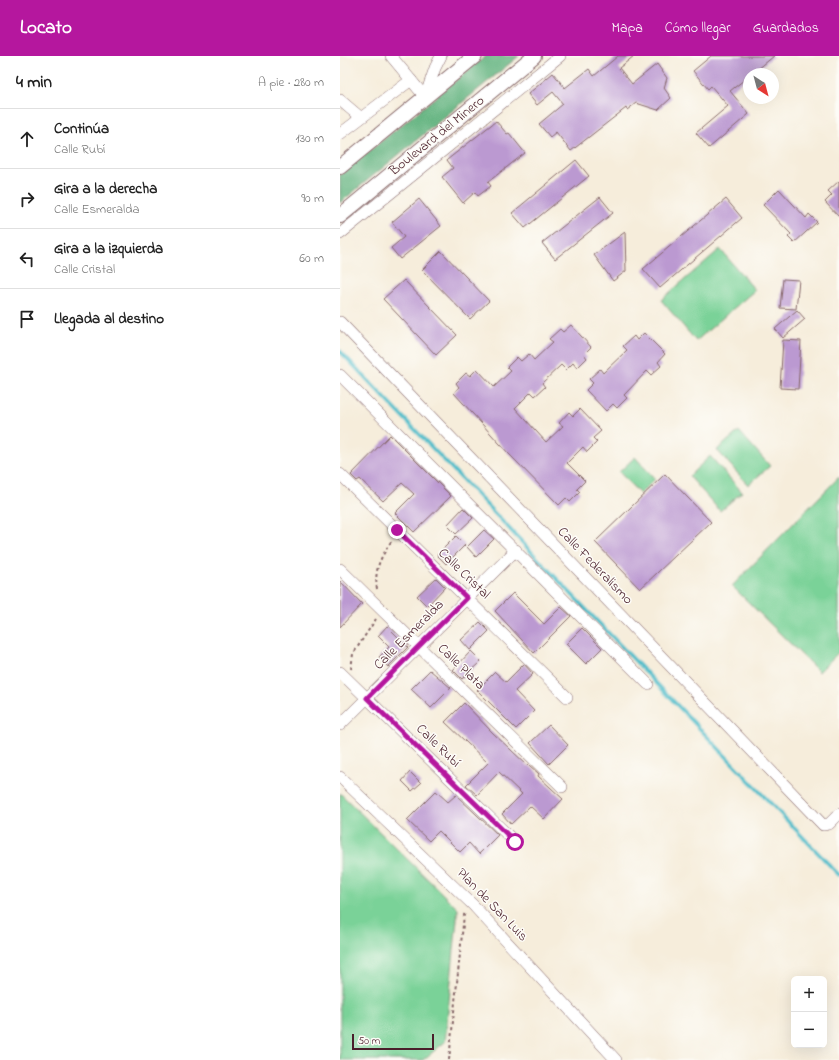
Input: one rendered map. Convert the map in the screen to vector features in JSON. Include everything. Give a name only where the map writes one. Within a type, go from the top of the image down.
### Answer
[{"type":"main road","points":[[340,167],[475,56]]},
{"type":"main road","name":"Boulevard del Minero","points":[[340,216],[534,56]]},
{"type":"street","points":[[391,56],[425,97]]},
{"type":"street","points":[[425,97],[435,68],[441,56]]},
{"type":"street","points":[[340,234],[560,56]]},
{"type":"street","points":[[340,134],[360,117],[411,80]]},
{"type":"street","points":[[340,100],[360,117]]},
{"type":"street","name":"Calle Federalismo","points":[[340,322],[823,825],[829,824],[839,814]]},
{"type":"street","points":[[340,375],[648,684]]},
{"type":"street","name":"Calle Cristal","points":[[340,474],[567,697]]},
{"type":"street","name":"Calle Esmeralda","points":[[340,725],[516,550]]},
{"type":"street","name":"Calle Plata","points":[[340,569],[562,787]]},
{"type":"street","name":"Calle Rubí","points":[[340,672],[515,842]]},
{"type":"street","name":"Plan de San Luis","points":[[340,777],[473,905],[616,1060]]},
{"type":"path","points":[[449,1060],[464,915],[473,905]]},
{"type":"green space","points":[[486,56],[519,56],[340,203],[340,175]]},
{"type":"green space","points":[[720,249],[755,290],[696,341],[661,300]]},
{"type":"green space","points":[[739,431],[770,466],[748,485],[717,450]]},
{"type":"green space","points":[[710,456],[742,492],[720,511],[689,476]]},
{"type":"green space","points":[[635,457],[655,479],[640,494],[619,472]]},
{"type":"green space","points":[[839,477],[839,652],[819,672],[732,586]]},
{"type":"green space","points":[[340,793],[458,909],[445,1042],[423,1060],[340,1060]]},
{"type":"building","points":[[618,56],[634,56],[619,68],[632,84],[657,64],[667,78],[664,88],[671,98],[658,110],[636,103],[627,110],[626,108],[571,151],[556,132],[550,137],[539,124],[563,104],[553,92],[537,105],[528,94],[553,73],[565,88],[589,69],[594,76]]},
{"type":"building","points":[[711,56],[774,56],[759,68],[743,68],[743,81],[730,91],[749,114],[709,148],[696,133],[728,106],[711,86],[708,89],[693,71]]},
{"type":"building","points":[[496,121],[507,134],[509,133],[525,153],[488,182],[491,186],[478,196],[475,192],[463,203],[442,177],[453,168],[447,160]]},
{"type":"building","points":[[576,160],[589,176],[525,228],[512,213]]},
{"type":"building","points":[[839,181],[839,217],[825,202],[832,195],[828,191]]},
{"type":"building","points":[[779,189],[806,218],[809,214],[817,222],[794,243],[788,237],[791,234],[763,205]]},
{"type":"building","points":[[600,197],[613,213],[555,259],[542,243]]},
{"type":"building","points":[[419,199],[441,226],[400,259],[391,248],[404,237],[392,222]]},
{"type":"building","points":[[726,199],[742,218],[660,288],[643,269]]},
{"type":"building","points":[[625,232],[626,271],[613,281],[594,255]]},
{"type":"building","points":[[441,251],[489,301],[470,319],[422,270]]},
{"type":"building","points":[[783,279],[799,280],[796,309],[780,308]]},
{"type":"building","points":[[404,280],[457,335],[436,355],[383,299]]},
{"type":"building","points":[[797,310],[805,319],[783,338],[775,329]]},
{"type":"building","points":[[571,325],[591,347],[584,354],[587,358],[577,368],[573,363],[566,370],[561,365],[542,383],[545,387],[535,396],[531,392],[515,408],[546,442],[563,426],[559,423],[569,412],[573,416],[580,409],[601,431],[593,438],[597,442],[587,452],[583,447],[567,463],[585,481],[577,489],[580,492],[570,502],[566,498],[559,505],[509,454],[454,393],[459,387],[456,383],[466,373],[470,376],[477,369],[494,387],[511,371],[507,367],[517,357],[521,361],[529,354],[534,360],[553,342],[549,339],[560,329],[563,332]]},
{"type":"building","points":[[644,333],[665,354],[658,362],[661,366],[651,375],[647,371],[624,395],[627,398],[617,408],[613,404],[606,411],[586,390],[593,383],[589,379],[600,369],[603,373],[627,350],[623,346],[634,336],[637,340]]},
{"type":"building","points":[[783,340],[801,341],[798,389],[780,388]]},
{"type":"building","points":[[390,435],[451,496],[414,532],[395,513],[414,494],[402,483],[383,501],[360,479],[357,481],[351,475]]},
{"type":"building","points":[[665,474],[711,522],[640,589],[595,542]]},
{"type":"building","points":[[463,508],[473,518],[456,534],[447,525]]},
{"type":"building","points":[[484,530],[494,539],[476,557],[467,547]]},
{"type":"building","points":[[456,536],[465,545],[446,564],[437,555]]},
{"type":"building","points":[[436,578],[445,587],[427,606],[417,596]]},
{"type":"building","points":[[340,581],[362,604],[340,627]]},
{"type":"building","points":[[513,593],[544,624],[561,607],[571,616],[534,653],[495,611]]},
{"type":"building","points":[[480,622],[489,631],[470,650],[461,640]]},
{"type":"building","points":[[387,626],[408,647],[388,667],[379,657],[389,647],[378,636]]},
{"type":"building","points":[[582,628],[602,648],[586,664],[566,644]]},
{"type":"building","points":[[471,651],[481,661],[462,679],[453,670]]},
{"type":"building","points":[[524,664],[533,674],[515,691],[534,711],[516,729],[477,690],[495,672],[506,682]]},
{"type":"building","points":[[430,670],[451,688],[431,708],[411,689]]},
{"type":"building","points":[[464,703],[493,733],[528,766],[529,765],[539,774],[538,776],[563,799],[544,819],[530,806],[511,824],[502,814],[522,794],[499,772],[477,795],[466,785],[488,763],[445,722]]},
{"type":"building","points":[[549,725],[568,745],[549,764],[530,743]]},
{"type":"building","points":[[410,772],[421,783],[412,791],[402,781]]},
{"type":"building","points":[[436,791],[448,802],[456,795],[498,835],[479,854],[469,843],[460,852],[439,831],[429,841],[407,820]]},
{"type":"waterway","points":[[340,351],[839,875]]},
{"type":"route","points":[[397,530],[467,598],[367,698],[515,842]]}]
